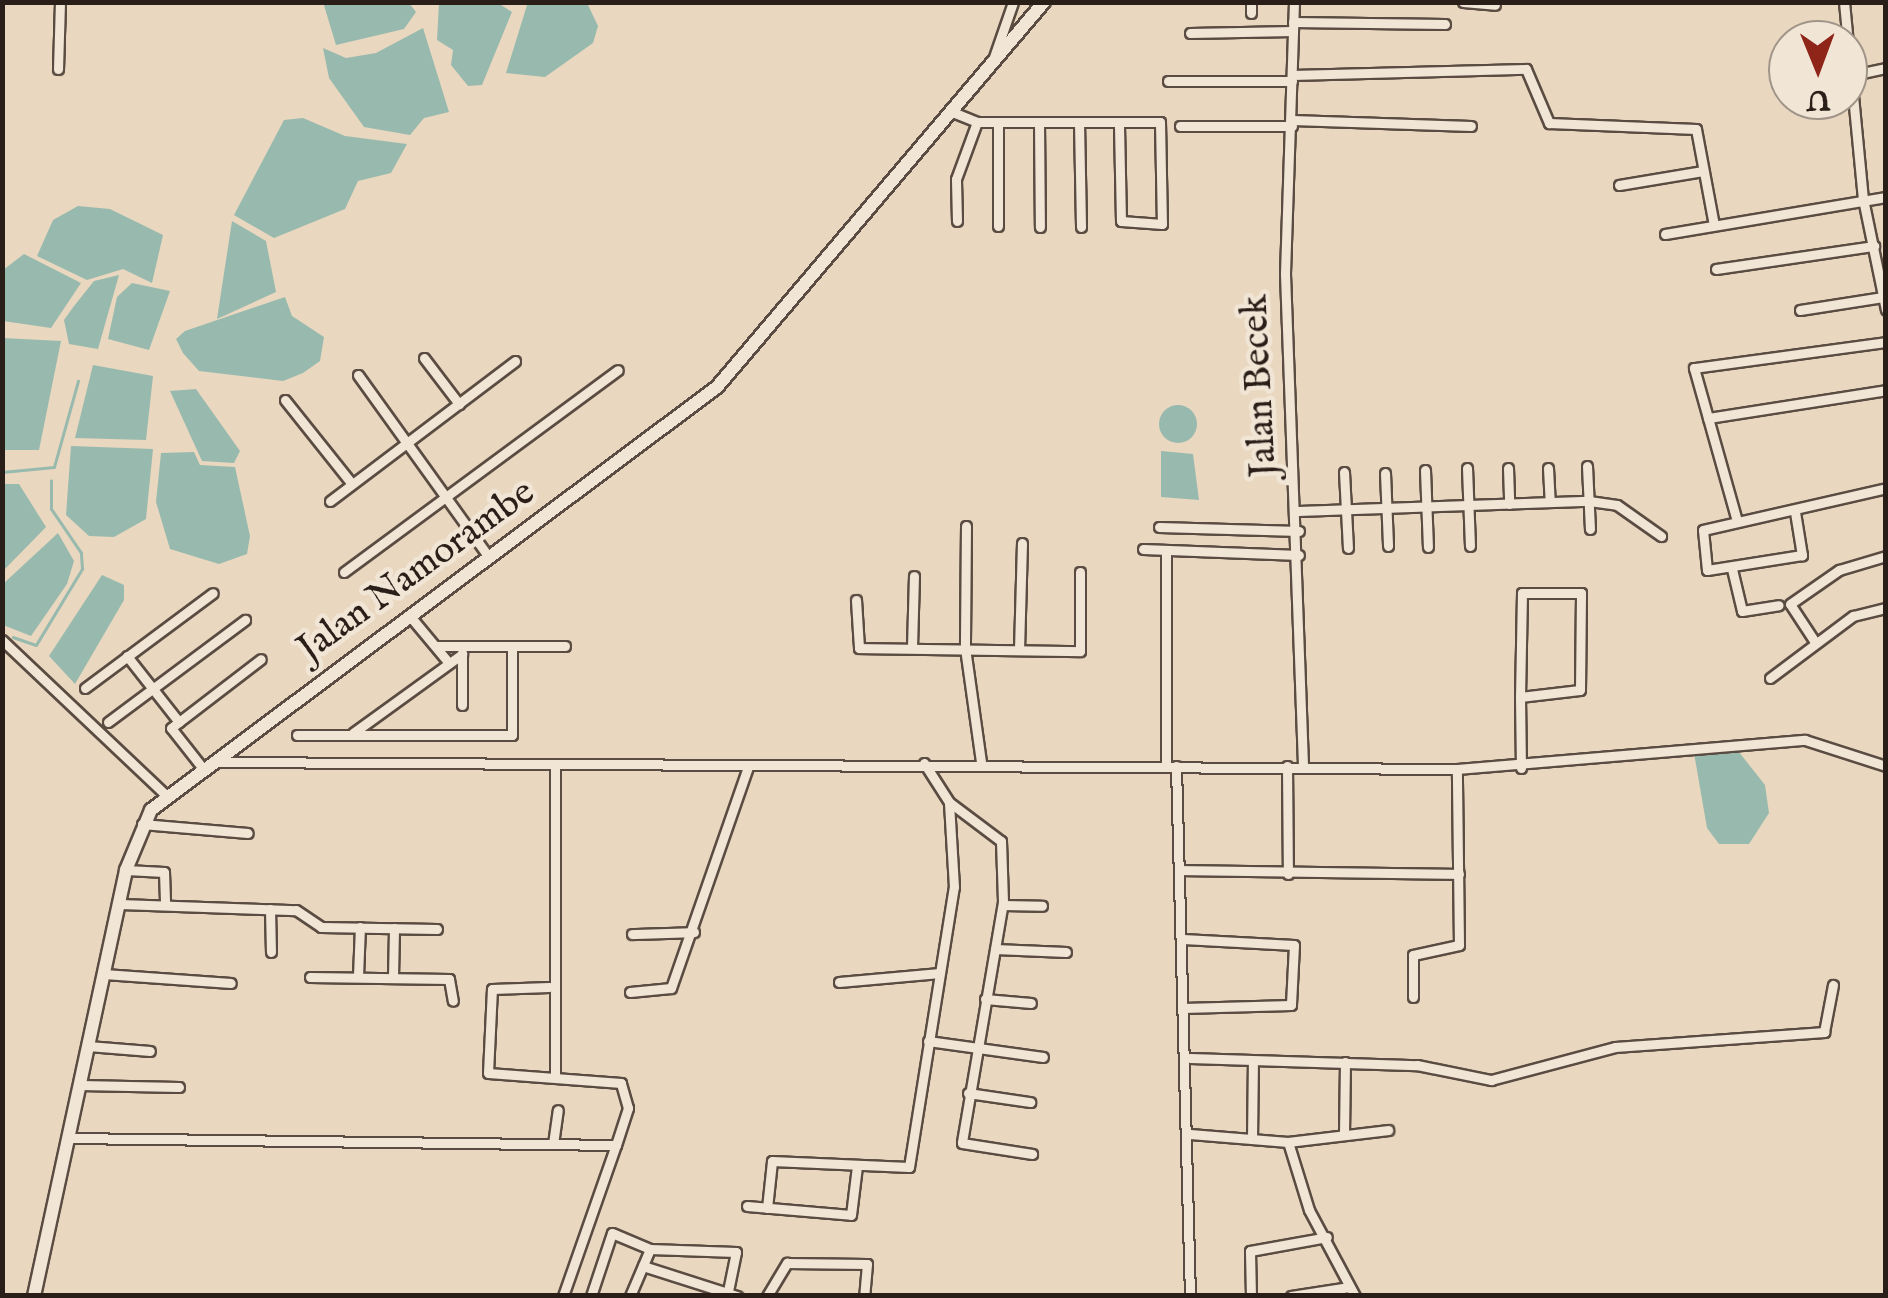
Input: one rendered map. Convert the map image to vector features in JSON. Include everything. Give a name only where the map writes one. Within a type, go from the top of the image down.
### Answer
[{"type":"main road","name":"Jalan Namorambe","points":[[34,1296],[126,870],[141,824],[166,794],[204,763],[717,386],[1044,2]]},
{"type":"street","points":[[58,70],[60,2]]},
{"type":"street","points":[[991,64],[1012,2]]},
{"type":"street","name":"Jalan Becek","points":[[1294,2],[1284,274],[1299,531],[1303,766]]},
{"type":"street","points":[[1463,2],[1495,5]]},
{"type":"street","points":[[1190,34],[1445,24]]},
{"type":"street","points":[[1168,80],[1526,69],[1549,123],[1696,129],[1714,225]]},
{"type":"street","points":[[950,111],[977,122],[998,122],[1039,122],[1079,122],[1119,122],[1160,122],[1162,224],[1128,226],[1120,217],[1119,122]]},
{"type":"street","points":[[1857,120],[1863,199],[1878,252],[1886,310]]},
{"type":"street","points":[[957,221],[956,179],[977,122]]},
{"type":"street","points":[[998,122],[998,226]]},
{"type":"street","points":[[1039,122],[1040,228]]},
{"type":"street","points":[[1079,122],[1080,228]]},
{"type":"street","points":[[1180,126],[1471,126]]},
{"type":"street","points":[[1619,185],[1703,171]]},
{"type":"street","points":[[1665,234],[1886,197]]},
{"type":"street","points":[[1716,269],[1878,252]]},
{"type":"street","points":[[1800,310],[1883,298]]},
{"type":"street","points":[[1737,521],[1698,366],[1886,342]]},
{"type":"street","points":[[424,358],[459,404]]},
{"type":"street","points":[[330,501],[515,361]]},
{"type":"street","points":[[344,572],[618,370]]},
{"type":"street","points":[[358,375],[488,556]]},
{"type":"street","points":[[1708,418],[1886,390]]},
{"type":"street","points":[[286,400],[352,484]]},
{"type":"street","points":[[1587,466],[1590,529]]},
{"type":"street","points":[[1467,468],[1470,546]]},
{"type":"street","points":[[1508,468],[1510,504]]},
{"type":"street","points":[[1548,468],[1550,502]]},
{"type":"street","points":[[1424,470],[1428,547]]},
{"type":"street","points":[[1344,472],[1348,548]]},
{"type":"street","points":[[1385,472],[1388,546]]},
{"type":"street","points":[[1795,512],[1802,555],[1732,570],[1707,570],[1699,534],[1737,521],[1795,512],[1886,488]]},
{"type":"street","points":[[1298,510],[1589,501],[1617,504],[1661,536]]},
{"type":"street","points":[[966,526],[964,648],[981,762]]},
{"type":"street","points":[[1159,526],[1299,531]]},
{"type":"street","points":[[1019,650],[1022,542]]},
{"type":"street","points":[[1142,549],[1299,555]]},
{"type":"street","points":[[1166,550],[1171,766],[1181,870],[1184,1008],[1190,1058],[1190,1296]]},
{"type":"street","points":[[1815,642],[1790,604],[1839,570],[1886,556]]},
{"type":"street","points":[[1732,570],[1742,610],[1779,605]]},
{"type":"street","points":[[856,600],[858,647],[1082,650],[1080,572]]},
{"type":"street","points":[[912,647],[914,576]]},
{"type":"street","points":[[1520,697],[1580,690],[1578,591],[1524,588],[1520,697],[1521,768]]},
{"type":"street","points":[[84,688],[213,593]]},
{"type":"street","points":[[1770,678],[1815,642],[1886,608]]},
{"type":"street","points":[[409,615],[450,663]]},
{"type":"street","points":[[108,722],[246,620]]},
{"type":"street","points":[[2,640],[166,794]]},
{"type":"street","points":[[437,646],[462,650],[566,646]]},
{"type":"street","points":[[297,735],[512,735],[512,646]]},
{"type":"street","points":[[350,735],[450,663],[462,650]]},
{"type":"street","points":[[462,650],[462,706]]},
{"type":"street","points":[[126,656],[179,722]]},
{"type":"street","points":[[261,659],[172,728],[204,763],[748,768],[981,762],[1457,769],[1521,768],[1805,740],[1886,766]]},
{"type":"street","points":[[924,763],[949,802],[1000,838],[1003,904],[968,1093],[963,1145],[1032,1154]]},
{"type":"street","points":[[555,766],[549,987],[555,1076]]},
{"type":"street","points":[[1287,766],[1288,874]]},
{"type":"street","points":[[630,992],[669,990],[694,932],[748,768]]},
{"type":"street","points":[[1413,997],[1414,954],[1459,946],[1457,769]]},
{"type":"street","points":[[767,1208],[772,1161],[910,1167],[954,886],[949,802]]},
{"type":"street","points":[[141,824],[248,833]]},
{"type":"street","points":[[126,870],[164,872],[165,905]]},
{"type":"street","points":[[1181,870],[1459,874]]},
{"type":"street","points":[[120,904],[270,909],[301,912],[313,926],[437,929]]},
{"type":"street","points":[[1003,904],[1042,906]]},
{"type":"street","points":[[270,909],[271,952]]},
{"type":"street","points":[[358,976],[360,927]]},
{"type":"street","points":[[392,977],[394,928]]},
{"type":"street","points":[[632,934],[694,932]]},
{"type":"street","points":[[1183,939],[1294,945],[1291,1004],[1184,1008]]},
{"type":"street","points":[[995,949],[1066,952]]},
{"type":"street","points":[[104,974],[230,983]]},
{"type":"street","points":[[839,982],[940,974]]},
{"type":"street","points":[[310,977],[448,979],[453,1001]]},
{"type":"street","points":[[1190,1058],[1345,1062],[1491,1080],[1615,1047],[1824,1032],[1833,985]]},
{"type":"street","points":[[549,987],[492,989],[488,1070],[624,1086],[616,1145],[562,1296]]},
{"type":"street","points":[[986,999],[1031,1003]]},
{"type":"street","points":[[928,1041],[1043,1057]]},
{"type":"street","points":[[88,1046],[150,1051]]},
{"type":"street","points":[[1252,1061],[1252,1140]]},
{"type":"street","points":[[1344,1134],[1345,1062]]},
{"type":"street","points":[[80,1085],[179,1087]]},
{"type":"street","points":[[968,1093],[1030,1102]]},
{"type":"street","points":[[553,1144],[558,1110]]},
{"type":"street","points":[[1190,1134],[1288,1142],[1388,1130]]},
{"type":"street","points":[[68,1138],[616,1145]]},
{"type":"street","points":[[1288,1142],[1352,1292],[1291,1296]]},
{"type":"street","points":[[747,1206],[852,1214],[857,1166]]},
{"type":"street","points":[[591,1296],[612,1233],[650,1249],[736,1252],[731,1294],[644,1266]]},
{"type":"street","points":[[1251,1296],[1250,1251],[1327,1237]]},
{"type":"street","points":[[630,1296],[650,1249]]},
{"type":"street","points":[[767,1296],[786,1263],[867,1264],[864,1296]]},
{"type":"water","points":[[323,2],[409,3],[416,12],[404,29],[336,45]]},
{"type":"water","points":[[528,2],[587,3],[598,26],[593,43],[545,77],[506,73]]},
{"type":"water","points":[[439,3],[498,3],[512,12],[482,85],[468,86],[451,65],[453,50],[437,40]]},
{"type":"water","points":[[423,28],[449,112],[424,118],[410,135],[364,127],[329,78],[323,48],[346,58],[376,53]]},
{"type":"water","points":[[303,118],[345,136],[407,144],[391,173],[358,181],[345,209],[274,238],[234,215],[284,120]]},
{"type":"water","points":[[78,206],[110,209],[163,235],[152,283],[123,269],[87,280],[37,256],[53,220]]},
{"type":"water","points":[[232,221],[266,241],[276,292],[217,319]]},
{"type":"water","points":[[24,254],[81,283],[51,328],[3,321],[3,270]]},
{"type":"water","points":[[119,275],[98,349],[69,344],[64,320],[74,306],[94,281]]},
{"type":"water","points":[[132,283],[170,291],[149,350],[108,339],[117,297]]},
{"type":"water","points":[[285,297],[292,316],[324,337],[320,361],[283,381],[199,371],[176,339],[185,331]]},
{"type":"water","points":[[3,338],[61,341],[39,450],[3,450]]},
{"type":"water","points":[[93,365],[153,376],[146,440],[75,438]]},
{"type":"water","points":[[196,389],[240,451],[234,463],[202,461],[170,391]]},
{"type":"water","points":[[1178,405],[1191,411],[1197,424],[1191,437],[1178,443],[1165,437],[1159,424],[1165,411]]},
{"type":"water","points":[[71,446],[153,449],[146,519],[114,537],[89,536],[66,515]]},
{"type":"water","points":[[1161,451],[1193,454],[1199,500],[1161,497]]},
{"type":"water","points":[[194,452],[200,465],[235,467],[250,536],[247,554],[219,564],[170,549],[156,502],[161,453]]},
{"type":"water","points":[[3,484],[19,484],[46,527],[3,571]]},
{"type":"water","points":[[58,533],[74,561],[67,584],[31,636],[3,625],[3,584]]},
{"type":"water","points":[[102,575],[124,585],[124,600],[75,684],[49,656]]},
{"type":"water","points":[[1735,747],[1765,785],[1769,813],[1749,844],[1719,844],[1707,828],[1694,753]]},
{"type":"waterway","points":[[2,472],[54,467],[78,381]]},
{"type":"waterway","points":[[13,637],[36,645],[82,569],[81,553],[51,509],[51,481]]}]
